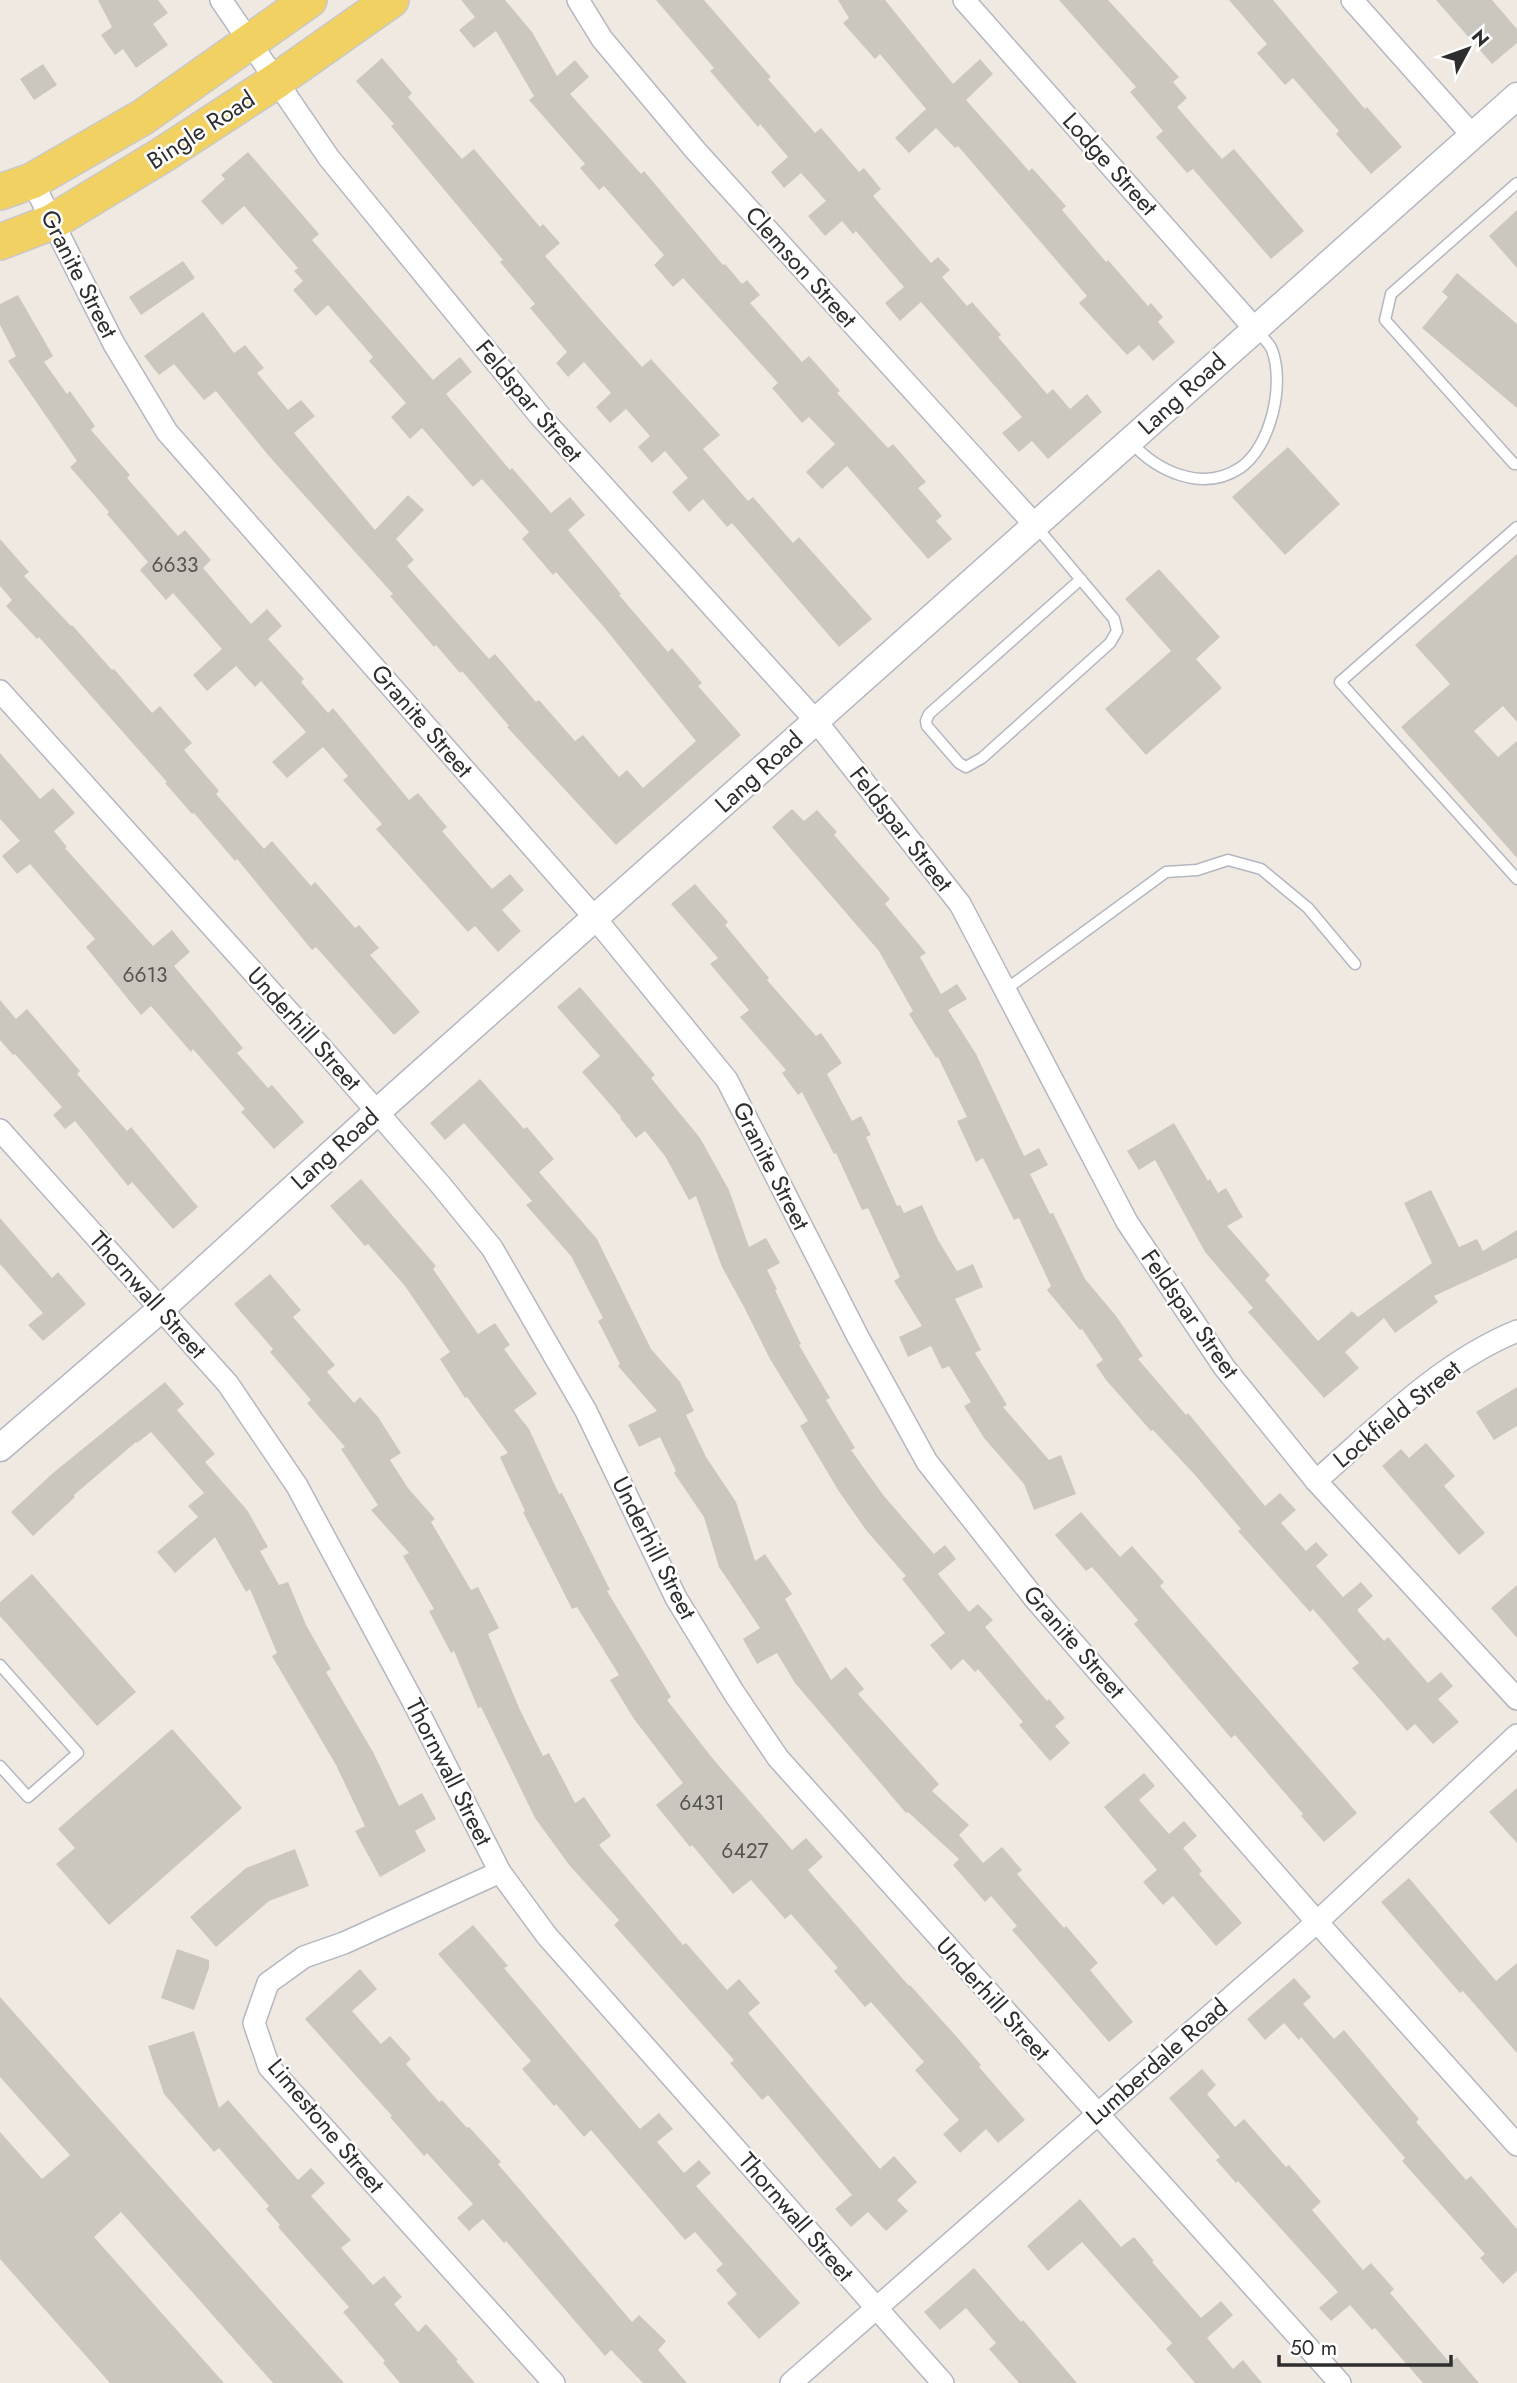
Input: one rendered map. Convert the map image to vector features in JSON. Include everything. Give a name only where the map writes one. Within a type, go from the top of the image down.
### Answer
[{"type":"main road","name":"Bingle Road","points":[[16,187],[143,117],[309,0]]},
{"type":"main road","name":"Bingle Road","points":[[0,242],[52,222],[164,154],[276,81],[390,0]]},
{"type":"street","name":"Feldspar Street","points":[[221,0],[328,158],[540,416],[816,721],[960,904],[1127,1222],[1224,1367],[1316,1481],[1517,1699]]},
{"type":"street","name":"Clemson Street","points":[[578,0],[603,39],[696,151],[1035,526]]},
{"type":"street","name":"Lodge Street","points":[[964,0],[1255,329]]},
{"type":"street","points":[[1352,0],[1473,136]]},
{"type":"street","name":"Lang Road","points":[[0,1448],[161,1309],[377,1112],[1517,96]]},
{"type":"street","name":"Granite Street","points":[[16,187],[52,222],[114,344],[167,432],[595,918],[727,1080],[858,1337],[927,1462],[1035,1598],[1317,1922],[1517,2145]]},
{"type":"street","name":"Underhill Street","points":[[0,691],[377,1112],[492,1248],[586,1411],[676,1598],[734,1693],[778,1758],[1340,2383]]},
{"type":"street","name":"Thornwall Street","points":[[0,1129],[228,1384],[297,1486],[416,1707],[500,1872],[547,1936],[943,2383]]},
{"type":"street","name":"Lockfield Street","points":[[1316,1481],[1438,1375],[1487,1343],[1517,1331]]},
{"type":"street","name":"Lumberdale Road","points":[[791,2383],[1317,1922],[1517,1735]]},
{"type":"street","name":"Limestone Street","points":[[500,1872],[344,1943],[304,1957],[268,1983],[254,2023],[269,2067],[554,2383]]},
{"type":"lane","points":[[1517,183],[1391,294],[1385,320],[1514,464],[1517,464]]},
{"type":"lane","points":[[1130,441],[1143,456],[1180,476],[1211,477],[1240,467],[1258,448],[1270,425],[1276,399],[1277,373],[1271,348],[1255,329]]},
{"type":"lane","points":[[1035,526],[1081,579],[1114,619],[1117,631],[1114,637],[982,758],[966,766],[959,763],[927,726],[929,714],[1081,579]]},
{"type":"lane","points":[[1517,527],[1340,682],[1517,879]]},
{"type":"lane","points":[[1005,990],[1166,872],[1197,870],[1228,860],[1261,869],[1308,908],[1355,964]]},
{"type":"lane","points":[[0,1665],[78,1753],[28,1797],[0,1766]]},
{"type":"building","points":[[98,0],[158,0],[168,13],[153,24],[168,45],[136,68],[123,49],[115,55],[101,35],[112,27]]},
{"type":"building","points":[[461,0],[505,0],[532,32],[557,76],[575,60],[589,77],[570,94],[641,174],[644,171],[723,265],[725,264],[742,284],[747,280],[760,295],[750,303],[802,362],[809,356],[840,391],[837,393],[888,448],[893,444],[926,482],[918,488],[942,516],[936,521],[952,539],[928,559],[847,466],[822,489],[806,472],[835,444],[809,417],[802,423],[772,388],[778,383],[683,278],[673,287],[654,265],[664,255],[604,186],[599,190],[580,168],[585,164],[529,100],[534,96],[496,31],[474,48],[459,30],[475,17]]},
{"type":"building","points":[[656,0],[704,0],[771,77],[768,79],[815,133],[821,128],[859,172],[864,168],[881,189],[873,196],[931,263],[938,257],[950,270],[942,277],[967,306],[972,302],[1047,394],[1053,389],[1070,409],[1087,394],[1102,412],[1048,459],[1032,441],[1019,452],[1002,433],[1022,417],[921,302],[900,321],[885,303],[904,287],[856,231],[853,234],[842,221],[825,236],[808,216],[826,201],[801,173],[784,188],[771,172],[788,157],[710,71],[714,68]]},
{"type":"building","points":[[838,0],[885,0],[953,84],[980,59],[993,74],[966,100],[1029,171],[1032,168],[1066,206],[1062,210],[1106,262],[1108,260],[1148,306],[1151,303],[1163,317],[1158,322],[1175,342],[1153,361],[1139,345],[1127,355],[1079,303],[1087,296],[958,146],[955,148],[936,128],[909,153],[895,138],[926,109],[880,54],[875,59],[843,23],[849,18]]},
{"type":"building","points":[[1059,0],[1108,0],[1179,77],[1173,82],[1187,98],[1177,107],[1222,159],[1234,149],[1304,231],[1271,259],[1193,169],[1187,173],[1156,137],[1163,131],[1130,92],[1136,87]]},
{"type":"building","points":[[1229,0],[1273,0],[1365,109],[1367,107],[1402,147],[1371,174],[1336,134],[1339,131],[1293,78],[1285,85],[1257,53],[1267,44]]},
{"type":"building","points":[[1436,0],[1492,0],[1517,29],[1517,43],[1492,64]]},
{"type":"building","points":[[382,58],[412,93],[408,97],[462,159],[474,149],[540,227],[543,224],[560,243],[545,256],[642,367],[651,359],[720,435],[703,449],[748,501],[753,497],[793,543],[799,537],[872,619],[839,647],[732,523],[727,527],[703,499],[689,512],[672,492],[688,478],[665,451],[652,463],[638,447],[650,436],[626,409],[610,423],[596,407],[611,393],[584,362],[568,377],[556,363],[567,352],[530,308],[535,304],[500,262],[503,260],[391,126],[394,124],[356,81]]},
{"type":"building","points":[[43,64],[57,85],[34,100],[20,79]]},
{"type":"building","points":[[248,152],[319,234],[312,240],[433,380],[460,357],[472,372],[446,394],[510,470],[512,468],[551,513],[570,497],[585,515],[568,530],[668,652],[672,648],[702,683],[698,686],[741,735],[616,845],[507,727],[509,726],[462,671],[460,673],[436,645],[434,647],[390,596],[393,594],[268,455],[216,391],[204,400],[174,364],[159,375],[144,356],[203,312],[234,353],[245,345],[264,368],[257,373],[288,410],[301,400],[315,416],[294,433],[375,530],[408,495],[424,510],[396,539],[414,560],[407,566],[489,659],[495,654],[536,702],[539,700],[575,741],[583,735],[619,777],[627,770],[643,788],[696,741],[603,626],[556,572],[553,575],[522,539],[529,532],[482,479],[473,487],[422,428],[410,439],[391,417],[406,403],[369,361],[373,357],[328,305],[316,316],[293,290],[303,281],[294,271],[298,268],[244,206],[222,225],[201,201],[225,179],[221,175]]},
{"type":"building","points":[[1517,210],[1517,268],[1489,236]]},
{"type":"building","points":[[183,261],[195,278],[141,315],[129,297]]},
{"type":"building","points":[[1457,273],[1517,324],[1517,408],[1422,328],[1448,297],[1442,292]]},
{"type":"building","points":[[18,295],[53,356],[44,362],[67,394],[70,391],[95,426],[91,430],[130,475],[127,478],[178,536],[185,530],[211,560],[203,568],[251,624],[267,609],[282,626],[268,639],[304,679],[301,682],[328,713],[333,708],[409,800],[418,793],[447,827],[442,831],[492,889],[510,874],[524,890],[502,910],[521,931],[498,952],[475,926],[468,932],[376,829],[382,824],[343,780],[348,776],[323,747],[287,778],[272,762],[306,732],[261,681],[255,687],[236,666],[207,691],[193,675],[222,649],[173,593],[166,600],[140,570],[148,562],[70,467],[77,461],[8,361],[16,356],[0,325],[0,304]]},
{"type":"building","points":[[1288,447],[1340,504],[1285,555],[1232,497]]},
{"type":"building","points":[[0,539],[29,572],[24,576],[112,670],[114,669],[152,713],[160,706],[192,743],[184,750],[219,791],[216,794],[264,849],[272,841],[311,886],[315,882],[355,928],[359,925],[379,948],[370,955],[420,1012],[394,1035],[316,947],[312,950],[237,859],[235,861],[194,813],[192,814],[39,637],[37,639],[6,606],[12,600],[0,586]]},
{"type":"building","points":[[1517,554],[1517,722],[1503,706],[1474,731],[1498,757],[1517,741],[1517,858],[1401,727],[1450,684],[1415,645]]},
{"type":"building","points":[[1159,569],[1220,637],[1196,659],[1222,688],[1146,755],[1105,709],[1171,651],[1125,599]]},
{"type":"building","points":[[0,753],[40,799],[53,788],[75,813],[54,831],[67,847],[65,848],[153,946],[172,930],[190,952],[174,966],[243,1048],[237,1053],[268,1088],[272,1085],[304,1122],[274,1149],[241,1112],[245,1109],[151,1006],[141,1015],[86,947],[95,939],[30,864],[17,874],[2,856],[20,841],[0,819]]},
{"type":"building","points":[[792,809],[804,821],[817,810],[837,832],[834,835],[890,899],[885,904],[926,953],[920,957],[941,994],[957,984],[967,999],[948,1010],[976,1054],[1024,1156],[1039,1148],[1048,1165],[1030,1174],[1050,1214],[1053,1213],[1085,1279],[1116,1316],[1143,1356],[1138,1359],[1186,1415],[1188,1413],[1265,1506],[1280,1493],[1296,1510],[1281,1523],[1306,1551],[1316,1542],[1328,1555],[1316,1566],[1343,1597],[1361,1582],[1373,1596],[1357,1610],[1384,1641],[1388,1637],[1428,1683],[1441,1672],[1453,1686],[1438,1699],[1459,1722],[1433,1744],[1415,1724],[1407,1731],[1352,1668],[1359,1663],[1313,1609],[1310,1612],[1238,1531],[1241,1529],[1194,1474],[1106,1380],[1096,1365],[1103,1360],[1082,1329],[1080,1330],[1047,1290],[1051,1286],[1019,1218],[1014,1220],[983,1158],[976,1162],[957,1121],[967,1117],[938,1057],[936,1058],[909,1014],[913,1011],[879,951],[772,827]]},
{"type":"building","points":[[695,884],[728,922],[725,925],[769,978],[767,980],[816,1036],[821,1033],[842,1063],[827,1074],[852,1121],[861,1116],[871,1135],[866,1137],[897,1206],[900,1205],[904,1213],[922,1205],[938,1240],[957,1271],[973,1264],[983,1287],[955,1299],[981,1350],[975,1353],[1007,1405],[1003,1407],[1049,1460],[1061,1455],[1076,1494],[1034,1510],[1024,1484],[984,1438],[964,1406],[971,1402],[949,1366],[942,1369],[931,1346],[908,1357],[899,1337],[922,1326],[894,1281],[900,1277],[868,1208],[862,1210],[836,1153],[834,1154],[802,1092],[798,1095],[782,1073],[786,1070],[740,1017],[749,1010],[710,964],[718,958],[671,904]]},
{"type":"building","points":[[580,987],[655,1075],[651,1078],[700,1138],[729,1190],[749,1247],[766,1238],[780,1263],[767,1270],[777,1289],[775,1290],[801,1344],[799,1345],[830,1398],[826,1400],[855,1448],[851,1450],[884,1496],[934,1554],[945,1545],[956,1559],[938,1574],[969,1612],[978,1604],[993,1620],[985,1627],[1047,1701],[1049,1699],[1065,1718],[1055,1726],[1070,1743],[1050,1761],[1019,1725],[1023,1722],[978,1669],[975,1672],[963,1659],[951,1670],[930,1645],[945,1633],[902,1579],[906,1576],[866,1530],[838,1490],[800,1426],[808,1421],[770,1359],[722,1267],[696,1196],[689,1200],[665,1156],[645,1131],[636,1138],[582,1072],[600,1056],[557,1007]]},
{"type":"building","points":[[0,1000],[16,1019],[27,1009],[80,1071],[77,1074],[127,1131],[131,1127],[198,1207],[173,1229],[132,1182],[128,1186],[75,1121],[65,1129],[53,1115],[62,1107],[0,1040]]},
{"type":"building","points":[[480,1079],[554,1159],[539,1172],[597,1239],[651,1349],[680,1382],[694,1411],[686,1415],[706,1457],[736,1502],[755,1561],[765,1554],[792,1594],[785,1599],[831,1680],[846,1667],[864,1689],[858,1694],[939,1784],[932,1791],[969,1825],[959,1835],[983,1863],[1002,1847],[1022,1870],[1017,1874],[1098,1963],[1090,1970],[1133,2022],[1109,2042],[1012,1930],[1017,1926],[991,1896],[985,1902],[953,1865],[959,1859],[906,1813],[795,1683],[777,1653],[757,1664],[743,1639],[760,1628],[719,1567],[704,1517],[674,1473],[676,1471],[660,1437],[639,1447],[628,1425],[657,1411],[618,1366],[620,1364],[598,1321],[603,1318],[571,1256],[526,1205],[532,1201],[464,1123],[445,1140],[430,1123]]},
{"type":"building","points":[[1174,1123],[1208,1181],[1210,1179],[1218,1193],[1226,1188],[1243,1217],[1227,1226],[1270,1275],[1265,1280],[1318,1341],[1352,1311],[1358,1317],[1432,1263],[1404,1203],[1431,1190],[1459,1247],[1477,1239],[1483,1251],[1517,1230],[1517,1258],[1434,1296],[1438,1302],[1395,1333],[1384,1318],[1345,1352],[1359,1368],[1324,1398],[1248,1312],[1253,1308],[1205,1252],[1155,1160],[1139,1170],[1127,1151]]},
{"type":"building","points":[[361,1179],[436,1266],[433,1269],[478,1334],[495,1323],[510,1345],[504,1349],[537,1394],[514,1410],[529,1429],[559,1494],[562,1493],[610,1590],[607,1591],[671,1697],[667,1700],[713,1759],[792,1850],[806,1838],[823,1857],[808,1870],[955,2035],[1025,2120],[998,2143],[986,2129],[960,2153],[943,2134],[959,2120],[915,2070],[924,2062],[871,2002],[865,2007],[834,1971],[838,1968],[791,1914],[785,1919],[751,1880],[733,1894],[656,1805],[683,1783],[634,1719],[610,1680],[619,1675],[577,1607],[572,1609],[523,1512],[525,1511],[500,1457],[508,1453],[467,1397],[465,1398],[440,1359],[450,1352],[405,1286],[330,1206]]},
{"type":"building","points":[[0,1218],[52,1278],[58,1272],[86,1304],[43,1341],[28,1325],[43,1313],[0,1264]]},
{"type":"building","points":[[270,1274],[301,1310],[293,1317],[335,1365],[327,1372],[354,1403],[360,1397],[378,1417],[401,1453],[390,1460],[408,1488],[435,1519],[431,1522],[471,1590],[478,1587],[499,1628],[488,1634],[543,1756],[549,1753],[575,1803],[584,1797],[611,1836],[599,1845],[683,1945],[686,1943],[727,1990],[739,1979],[760,2003],[748,2013],[880,2169],[894,2156],[917,2182],[897,2200],[908,2211],[886,2231],[868,2212],[851,2227],[835,2209],[852,2195],[768,2095],[762,2100],[730,2063],[734,2060],[614,1925],[619,1920],[570,1866],[535,1818],[481,1707],[478,1708],[454,1651],[451,1653],[429,1611],[434,1609],[403,1556],[409,1553],[371,1510],[378,1505],[341,1449],[345,1447],[307,1403],[311,1400],[270,1352],[273,1349],[234,1304]]},
{"type":"building","points":[[165,1382],[184,1404],[177,1410],[215,1454],[205,1462],[247,1510],[268,1547],[260,1551],[279,1585],[288,1582],[306,1625],[331,1669],[326,1672],[373,1752],[399,1806],[422,1793],[436,1819],[415,1831],[426,1851],[380,1877],[355,1831],[365,1826],[336,1765],[272,1656],[277,1653],[250,1589],[246,1592],[215,1537],[175,1573],[157,1552],[198,1517],[188,1506],[204,1493],[151,1432],[74,1495],[75,1497],[33,1536],[11,1512],[53,1473]]},
{"type":"building","points":[[1517,1387],[1517,1426],[1494,1440],[1476,1412]]},
{"type":"building","points":[[1426,1443],[1455,1476],[1444,1486],[1485,1533],[1459,1555],[1382,1466],[1401,1449],[1409,1458]]},
{"type":"building","points":[[1081,1512],[1120,1557],[1132,1546],[1164,1582],[1160,1586],[1357,1813],[1324,1842],[1235,1735],[1231,1738],[1134,1624],[1138,1620],[1092,1567],[1086,1571],[1055,1535]]},
{"type":"building","points":[[32,1574],[136,1692],[97,1726],[0,1616],[0,1602]]},
{"type":"building","points":[[1517,1585],[1517,1638],[1491,1608]]},
{"type":"building","points":[[172,1729],[242,1808],[109,1925],[56,1864],[75,1848],[58,1829]]},
{"type":"building","points":[[1144,1773],[1155,1786],[1139,1800],[1169,1834],[1184,1821],[1197,1836],[1183,1848],[1202,1871],[1199,1874],[1242,1923],[1216,1946],[1173,1896],[1163,1905],[1143,1882],[1157,1870],[1104,1807]]},
{"type":"building","points":[[1517,1788],[1517,1843],[1489,1812]]},
{"type":"building","points":[[295,1849],[309,1886],[269,1901],[216,1947],[190,1917],[246,1868]]},
{"type":"building","points":[[1409,1878],[1496,1981],[1517,1963],[1517,2053],[1463,1991],[1460,1993],[1381,1902]]},
{"type":"building","points":[[473,1925],[508,1966],[504,1968],[640,2129],[659,2113],[673,2129],[657,2142],[684,2173],[699,2160],[711,2173],[696,2186],[800,2303],[759,2339],[727,2303],[737,2294],[716,2270],[723,2264],[695,2232],[685,2240],[591,2130],[584,2137],[556,2104],[554,2106],[522,2069],[531,2061],[438,1954]]},
{"type":"building","points":[[177,1949],[209,1960],[209,1968],[194,2010],[161,1998]]},
{"type":"building","points":[[360,1969],[377,1989],[352,2011],[381,2044],[390,2036],[411,2059],[406,2064],[439,2102],[442,2100],[501,2162],[498,2164],[632,2322],[639,2315],[666,2341],[658,2350],[687,2383],[643,2383],[611,2350],[605,2356],[506,2241],[504,2243],[483,2219],[469,2231],[457,2218],[473,2204],[427,2153],[424,2156],[305,2019]]},
{"type":"building","points":[[1294,1978],[1311,1997],[1303,2004],[1334,2039],[1344,2030],[1419,2119],[1416,2122],[1466,2180],[1471,2176],[1517,2229],[1517,2271],[1503,2284],[1480,2258],[1485,2254],[1402,2161],[1405,2158],[1301,2037],[1299,2040],[1284,2023],[1265,2040],[1247,2019]]},
{"type":"building","points":[[0,1997],[344,2383],[273,2383],[121,2212],[94,2237],[224,2383],[110,2383],[0,2259],[0,2132],[42,2179],[70,2155],[0,2077]]},
{"type":"building","points":[[194,2031],[219,2108],[228,2100],[298,2180],[311,2168],[325,2183],[311,2196],[351,2240],[341,2248],[373,2285],[384,2276],[402,2297],[394,2304],[418,2332],[426,2324],[475,2383],[400,2383],[343,2312],[349,2307],[278,2227],[280,2225],[266,2209],[269,2206],[219,2148],[214,2152],[164,2094],[148,2046]]},
{"type":"building","points":[[1202,2069],[1216,2085],[1207,2094],[1235,2127],[1244,2119],[1286,2167],[1289,2165],[1321,2202],[1312,2210],[1363,2270],[1371,2263],[1394,2289],[1390,2293],[1450,2363],[1457,2357],[1479,2383],[1423,2383],[1375,2328],[1372,2330],[1350,2305],[1331,2321],[1319,2308],[1338,2292],[1238,2181],[1236,2183],[1216,2160],[1220,2157],[1169,2098]]},
{"type":"building","points":[[1080,2199],[1121,2247],[1134,2237],[1201,2318],[1221,2301],[1233,2315],[1207,2338],[1233,2369],[1243,2360],[1262,2383],[1195,2383],[1166,2349],[1172,2343],[1082,2242],[1048,2271],[1027,2246]]},
{"type":"building","points":[[974,2268],[1077,2383],[1019,2383],[989,2349],[996,2343],[966,2308],[940,2330],[924,2312]]}]
